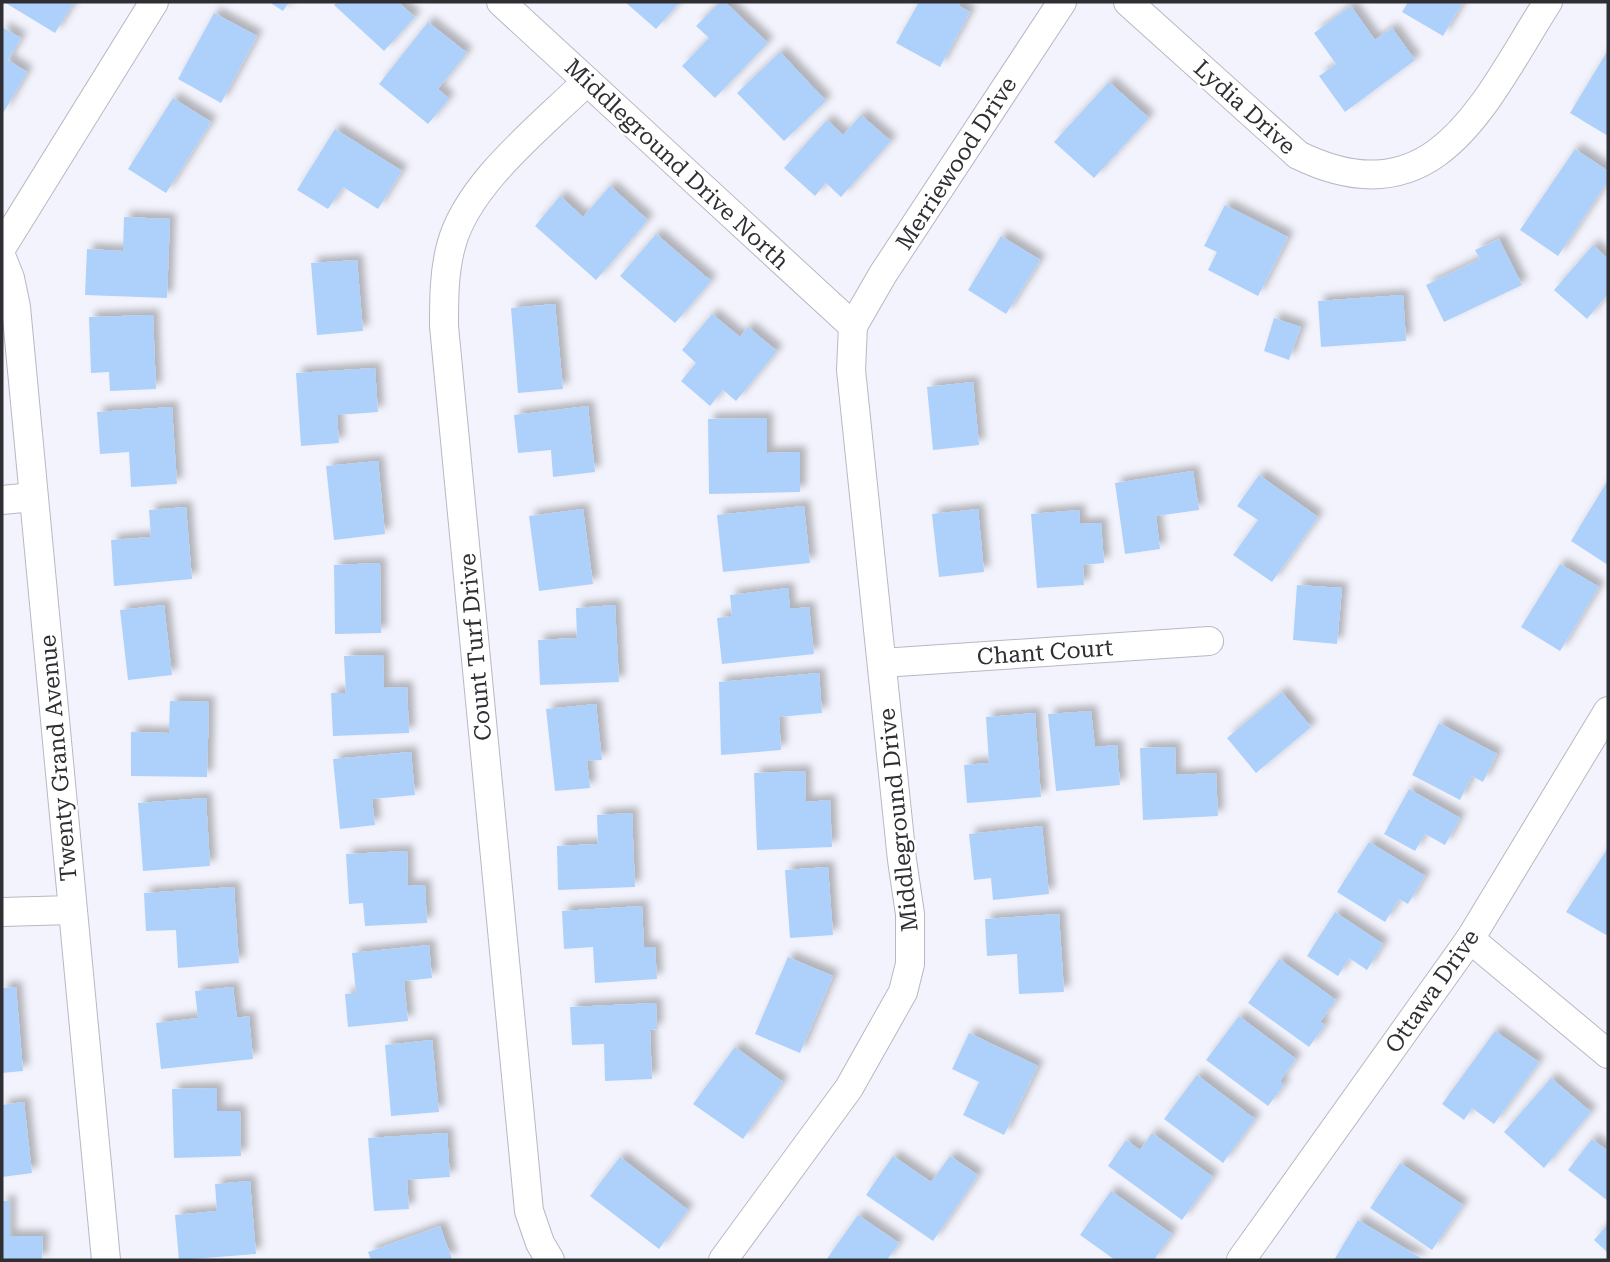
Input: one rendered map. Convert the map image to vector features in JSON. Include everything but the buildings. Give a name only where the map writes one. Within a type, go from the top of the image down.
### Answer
[{"type":"street","points":[[2,247],[154,2]]},
{"type":"street","name":"Middleground Drive North","points":[[501,2],[853,326]]},
{"type":"street","name":"Merriewood Drive","points":[[853,326],[883,274],[1062,2]]},
{"type":"street","name":"Lydia Drive","points":[[1128,2],[1298,155],[1327,169],[1357,176],[1387,176],[1415,168],[1440,153],[1481,106],[1548,2]]},
{"type":"street","name":"Count Turf Drive","points":[[550,1260],[540,1243],[529,1212],[445,340],[444,284],[451,244],[468,207],[492,176],[587,81]]},
{"type":"street","name":"Twenty Grand Avenue","points":[[2,258],[10,278],[16,307],[106,1260]]},
{"type":"street","name":"Middleground Drive","points":[[723,1260],[849,1088],[903,992],[910,964],[910,914],[902,860],[851,370],[853,326]]},
{"type":"street","points":[[2,500],[33,497]]},
{"type":"street","name":"Chant Court","points":[[882,663],[1209,641]]},
{"type":"street","name":"Ottawa Drive","points":[[1241,1260],[1470,939],[1608,711]]},
{"type":"street","points":[[2,912],[72,910]]},
{"type":"street","points":[[1470,939],[1608,1054]]}]
